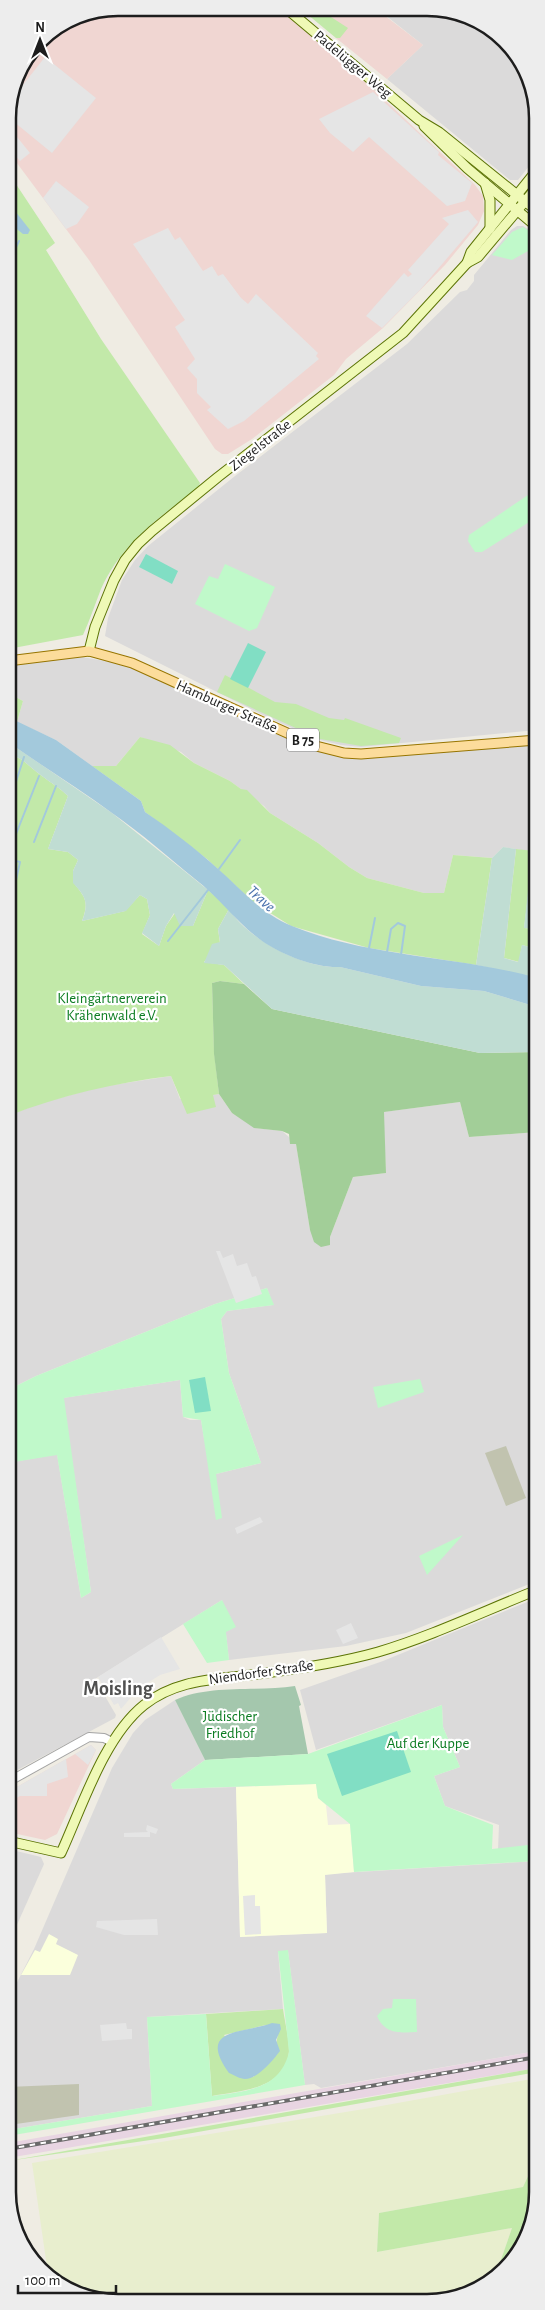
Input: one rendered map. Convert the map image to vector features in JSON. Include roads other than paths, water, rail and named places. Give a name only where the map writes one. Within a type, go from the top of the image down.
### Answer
[{"type":"main road","name":"Padelügger Weg","points":[[296,16],[419,120],[435,138],[529,221]]},
{"type":"main road","name":"Padelügger Weg","points":[[419,120],[439,132],[529,205]]},
{"type":"main road","name":"Ziegelstraße","points":[[467,263],[471,252],[529,179]]},
{"type":"main road","points":[[485,183],[490,200],[490,228]]},
{"type":"main road","name":"Ziegelstraße","points":[[89,651],[95,627],[114,580],[125,560],[138,544],[218,477],[404,334],[467,263],[478,257],[529,198]]},
{"type":"main road","name":"Hamburger Straße","points":[[16,660],[89,651],[132,663],[316,746],[338,752],[362,754],[529,741]]},
{"type":"main road","name":"Niendorfer Straße","points":[[16,1843],[61,1853],[112,1742],[125,1724],[143,1706],[162,1692],[181,1684],[294,1669],[378,1652],[442,1629],[529,1593]]},
{"type":"street","points":[[16,1778],[89,1737],[104,1738],[112,1742]]},
{"type":"waterway","points":[[16,247],[19,241]]},
{"type":"waterway","points":[[16,782],[24,757]]},
{"type":"waterway","points":[[16,834],[39,776]]},
{"type":"waterway","points":[[34,842],[56,786]]},
{"type":"waterway","points":[[219,869],[240,840]]},
{"type":"waterway","points":[[16,861],[20,862],[16,880]]},
{"type":"waterway","points":[[168,941],[208,890]]},
{"type":"waterway","points":[[369,948],[375,918]]},
{"type":"waterway","points":[[387,952],[391,929],[398,923],[405,926],[401,955]]},
{"type":"railway","points":[[16,2148],[529,2058]]},
{"type":"district","name":"Moisling","points":[[118,1688]]},
{"type":"water label","name":"Trave","points":[[262,898]]},
{"type":"park label","name":"Kleingärtnerverein Krähenwald e.V.","points":[[112,1006]]},
{"type":"park label","name":"Jüdischer Friedhof","points":[[230,1724]]},
{"type":"park label","name":"Auf der Kuppe","points":[[428,1743]]}]
